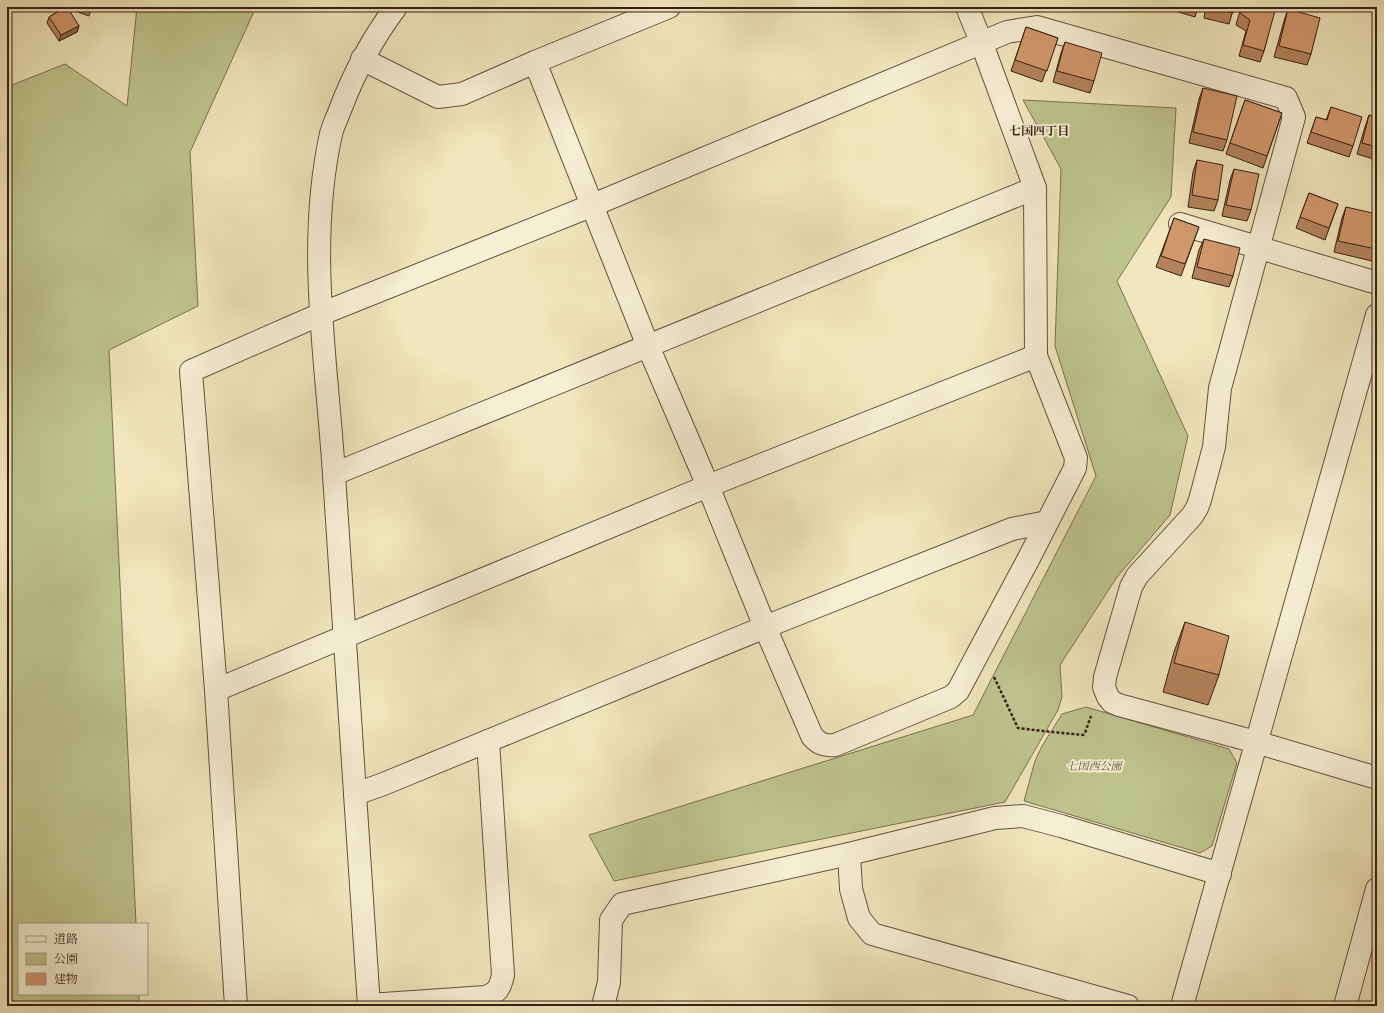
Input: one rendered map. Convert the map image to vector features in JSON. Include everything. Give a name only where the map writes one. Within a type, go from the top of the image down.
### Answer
[{"type":"street","points":[[396,7],[382,26],[362,59],[345,96],[332,131],[320,204],[318,241],[321,314],[334,474],[369,1006],[486,998],[495,994],[501,985],[503,975],[488,741]]},
{"type":"street","points":[[362,59],[438,97],[462,94],[535,62],[669,7]]},
{"type":"street","points":[[535,62],[648,346],[708,486],[765,627],[812,736],[817,742],[826,746],[835,744],[950,697],[958,691],[1075,468],[1076,458],[1036,356],[1035,188],[967,7]]},
{"type":"street","points":[[236,1006],[216,690],[191,371],[321,314],[592,205],[1008,32],[1037,27],[1286,98],[1294,117],[1220,388],[1214,447],[1200,500],[1192,516],[1137,576],[1131,587],[1105,677],[1104,687],[1112,702],[1119,705],[1256,742],[1377,778]]},
{"type":"street","points":[[334,474],[1035,188]]},
{"type":"street","points":[[1180,224],[1377,283]]},
{"type":"street","points":[[1182,1006],[1377,315]]},
{"type":"street","points":[[216,690],[344,635],[708,486],[1036,356]]},
{"type":"street","points":[[355,794],[381,785],[765,627],[1012,529],[1047,522]]},
{"type":"street","points":[[603,1006],[609,982],[611,920],[622,904],[849,854],[995,818],[1022,816],[1061,826],[1220,874]]},
{"type":"street","points":[[849,854],[851,889],[859,918],[872,934],[1128,1006]]},
{"type":"street","points":[[1345,1006],[1377,889]]},
{"type":"path","points":[[993,675],[1018,728],[1083,735],[1085,734],[1094,705],[1108,697]]},
{"type":"green space","points":[[137,7],[256,7],[190,152],[198,306],[109,350],[136,923],[18,923],[18,995],[139,995],[139,1006],[7,1006],[7,87],[65,64],[127,106]]},
{"type":"green space","points":[[1023,100],[1176,108],[1171,197],[1117,281],[1188,436],[1170,515],[1117,577],[1060,665],[1062,697],[1058,710],[1005,802],[614,881],[589,835],[973,715],[1096,476],[1055,346],[1061,169]]},
{"type":"green space","name":"七国西公園","points":[[1086,707],[1229,749],[1237,763],[1212,846],[1200,853],[1024,801],[1035,761],[1042,746],[1062,714]]},
{"type":"building","points":[[66,7],[79,26],[61,35],[49,17]]},
{"type":"building","points":[[1210,7],[1234,7],[1233,13]]},
{"type":"building","points":[[1242,7],[1276,7],[1264,51],[1243,45],[1250,20],[1240,13]]},
{"type":"building","points":[[1288,9],[1320,18],[1311,54],[1279,46]]},
{"type":"building","points":[[1026,27],[1058,38],[1047,71],[1015,60]]},
{"type":"building","points":[[1065,42],[1102,53],[1094,81],[1057,71]]},
{"type":"building","points":[[1203,88],[1237,96],[1227,140],[1193,132]]},
{"type":"building","points":[[1245,100],[1282,113],[1267,156],[1230,143]]},
{"type":"building","points":[[1331,107],[1362,117],[1353,146],[1311,132],[1316,117],[1327,120]]},
{"type":"building","points":[[1369,115],[1377,118],[1377,147],[1362,143]]},
{"type":"building","points":[[1197,160],[1223,165],[1218,200],[1192,195]]},
{"type":"building","points":[[1234,169],[1259,174],[1251,210],[1226,205]]},
{"type":"building","points":[[1309,193],[1338,204],[1329,228],[1300,217]]},
{"type":"building","points":[[1346,207],[1377,214],[1376,249],[1338,241]]},
{"type":"building","points":[[1174,218],[1199,227],[1185,264],[1161,256]]},
{"type":"building","points":[[1204,239],[1240,248],[1233,276],[1197,267]]},
{"type":"building","points":[[1185,622],[1229,636],[1219,675],[1174,663]]},
{"type":"district","name":"七国四丁目","points":[[1039,131]]}]
